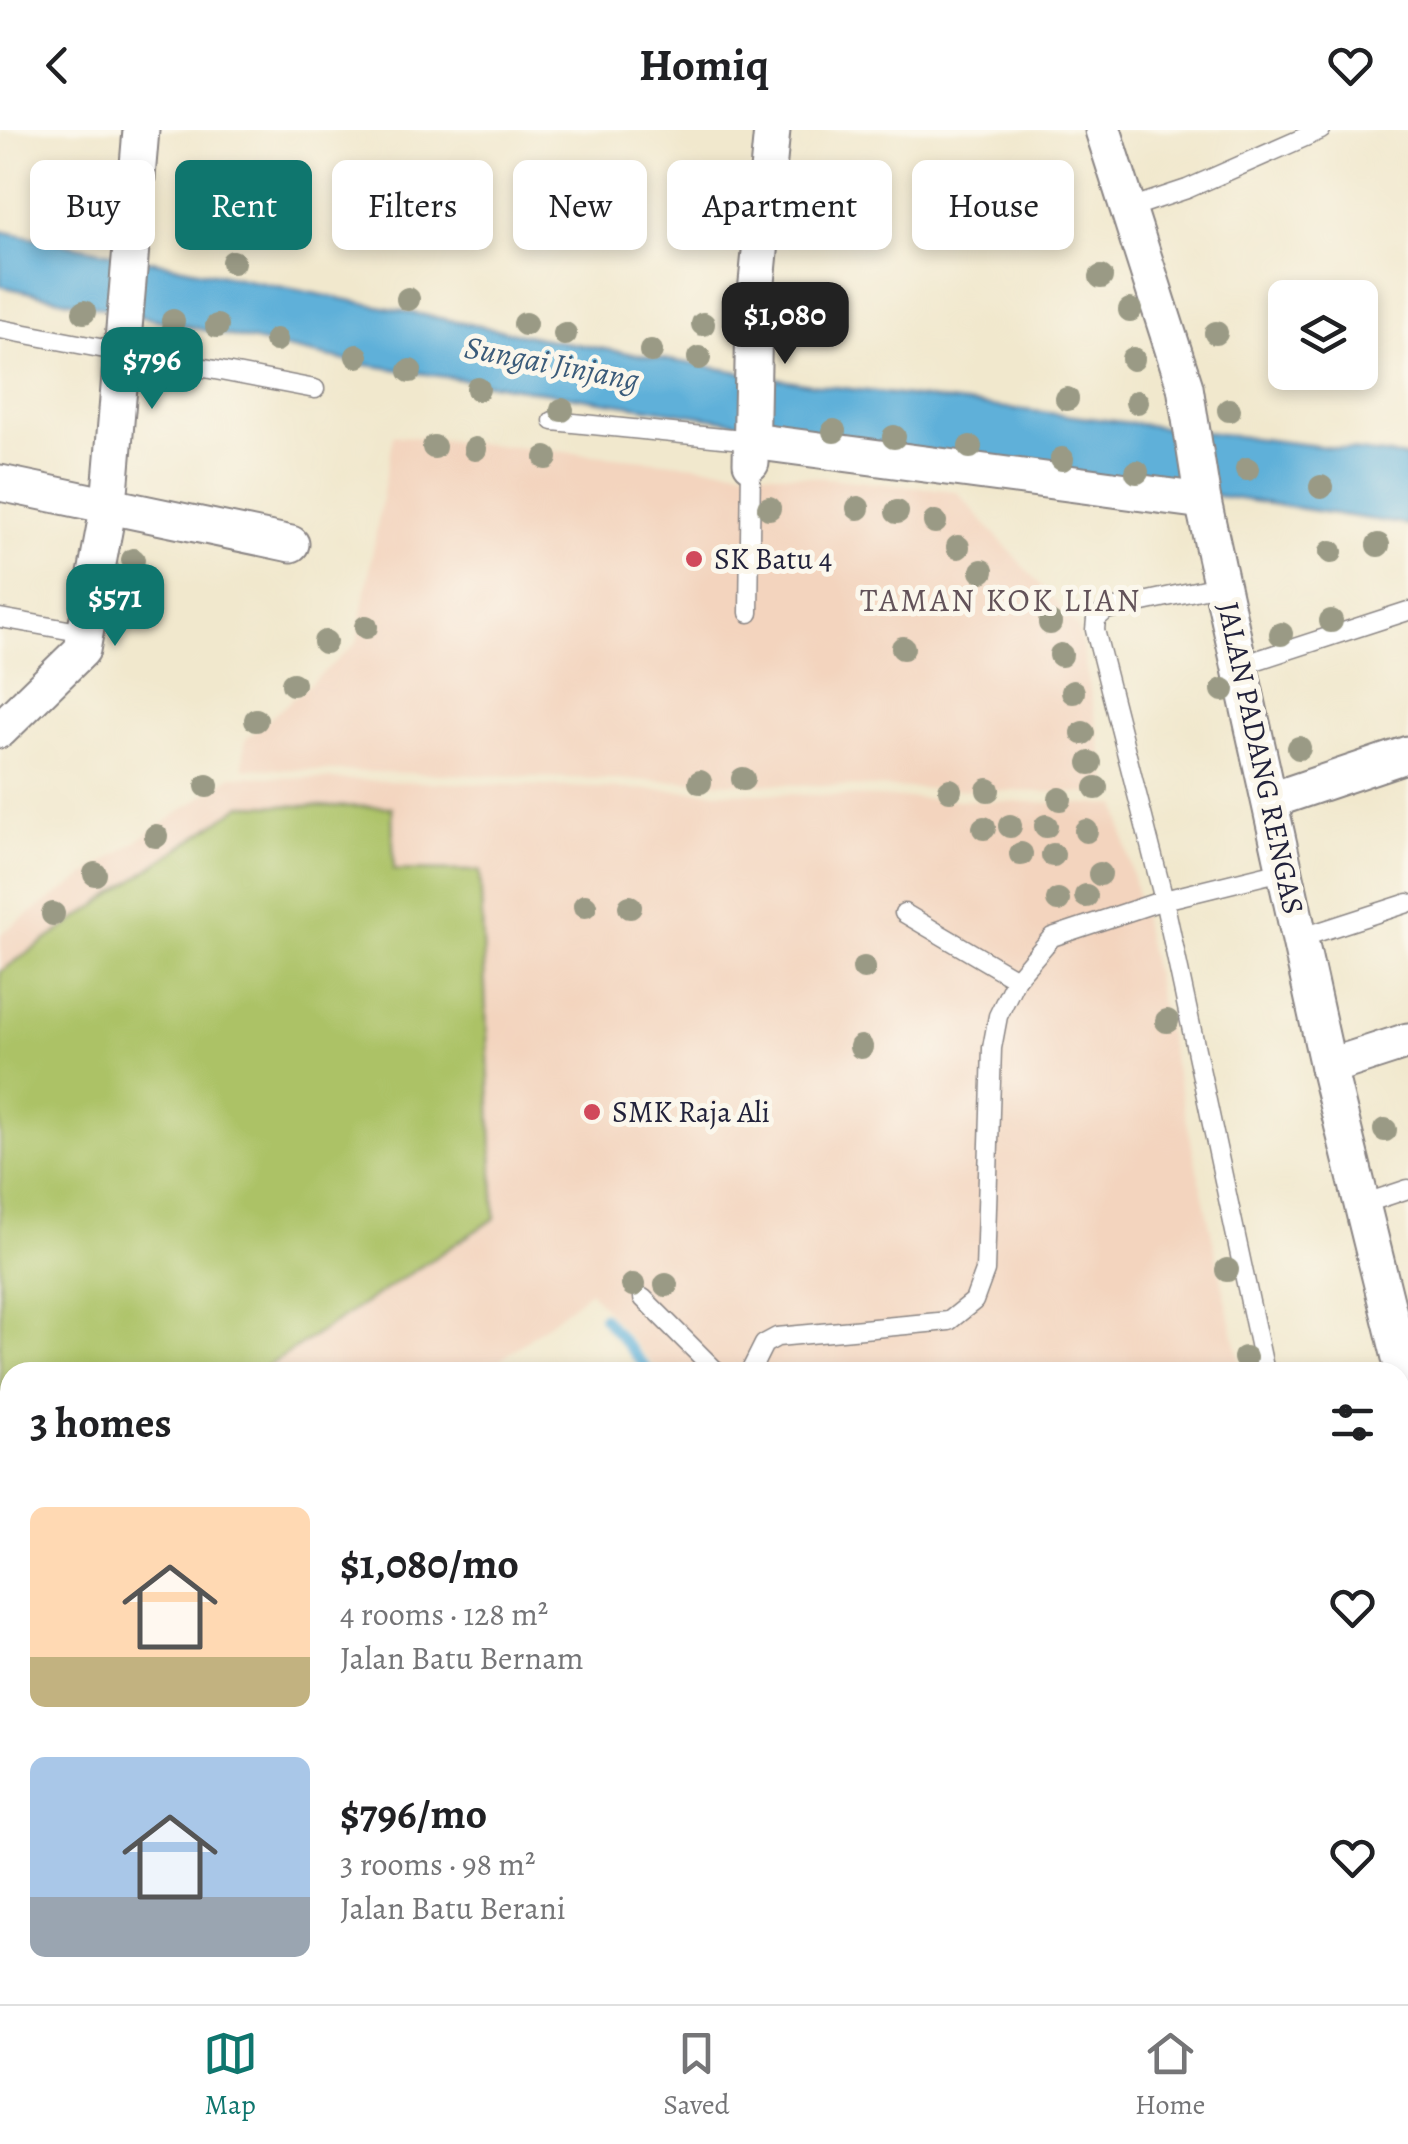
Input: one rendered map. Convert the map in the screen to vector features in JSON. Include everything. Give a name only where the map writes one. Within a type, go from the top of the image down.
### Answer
[{"type":"street","points":[[0,730],[82,650],[110,504],[140,130]]},
{"type":"street","points":[[772,130],[754,313],[751,442],[1203,498]]},
{"type":"street","name":"JALAN PADANG RENGAS","points":[[1103,130],[1185,387],[1203,498],[1328,1068],[1362,1204],[1402,1339]]},
{"type":"street","points":[[0,483],[291,544]]},
{"type":"street","points":[[1272,800],[1408,754]]},
{"type":"street","points":[[1328,1068],[1408,1041]]},
{"type":"lane","points":[[1130,208],[1187,189],[1321,130]]},
{"type":"lane","points":[[0,328],[315,389]]},
{"type":"lane","points":[[552,422],[751,442],[749,613]]},
{"type":"lane","points":[[1223,584],[1106,610],[1096,619],[1094,630],[1164,900],[1262,1362]]},
{"type":"lane","points":[[1242,665],[1408,612]]},
{"type":"lane","points":[[0,618],[85,633]]},
{"type":"lane","points":[[755,1362],[764,1344],[777,1337],[950,1321],[974,1302],[985,1271],[992,1048],[998,1016],[1016,979],[1052,938],[1164,900],[1286,870]]},
{"type":"lane","points":[[1300,938],[1408,904]]},
{"type":"lane","points":[[904,913],[1016,979]]},
{"type":"lane","points":[[1362,1204],[1408,1189]]},
{"type":"lane","points":[[643,1298],[707,1362]]},
{"type":"shaded area","name":"SK Batu 4","points":[[393,435],[956,491],[1078,627],[1110,794],[243,768],[245,740],[357,643]]},
{"type":"shaded area","name":"SMK Raja Ali","points":[[232,776],[1117,805],[1240,1362],[650,1362],[590,1291],[498,1362],[0,1362],[0,934]]},
{"type":"green space","points":[[242,805],[392,807],[394,870],[480,871],[495,1218],[274,1362],[0,1362],[0,972]]},
{"type":"water","name":"Sungai Jinjang","points":[[0,231],[30,237],[30,250],[96,250],[540,338],[810,384],[1408,457],[1408,525],[361,364],[0,286]]},
{"type":"waterway","points":[[603,1317],[641,1362]]},
{"type":"place","name":"SK Batu 4","points":[[694,559]]},
{"type":"place","name":"SMK Raja Ali","points":[[592,1112]]},
{"type":"district","name":"TAMAN KOK LIAN","points":[[1001,600]]}]
